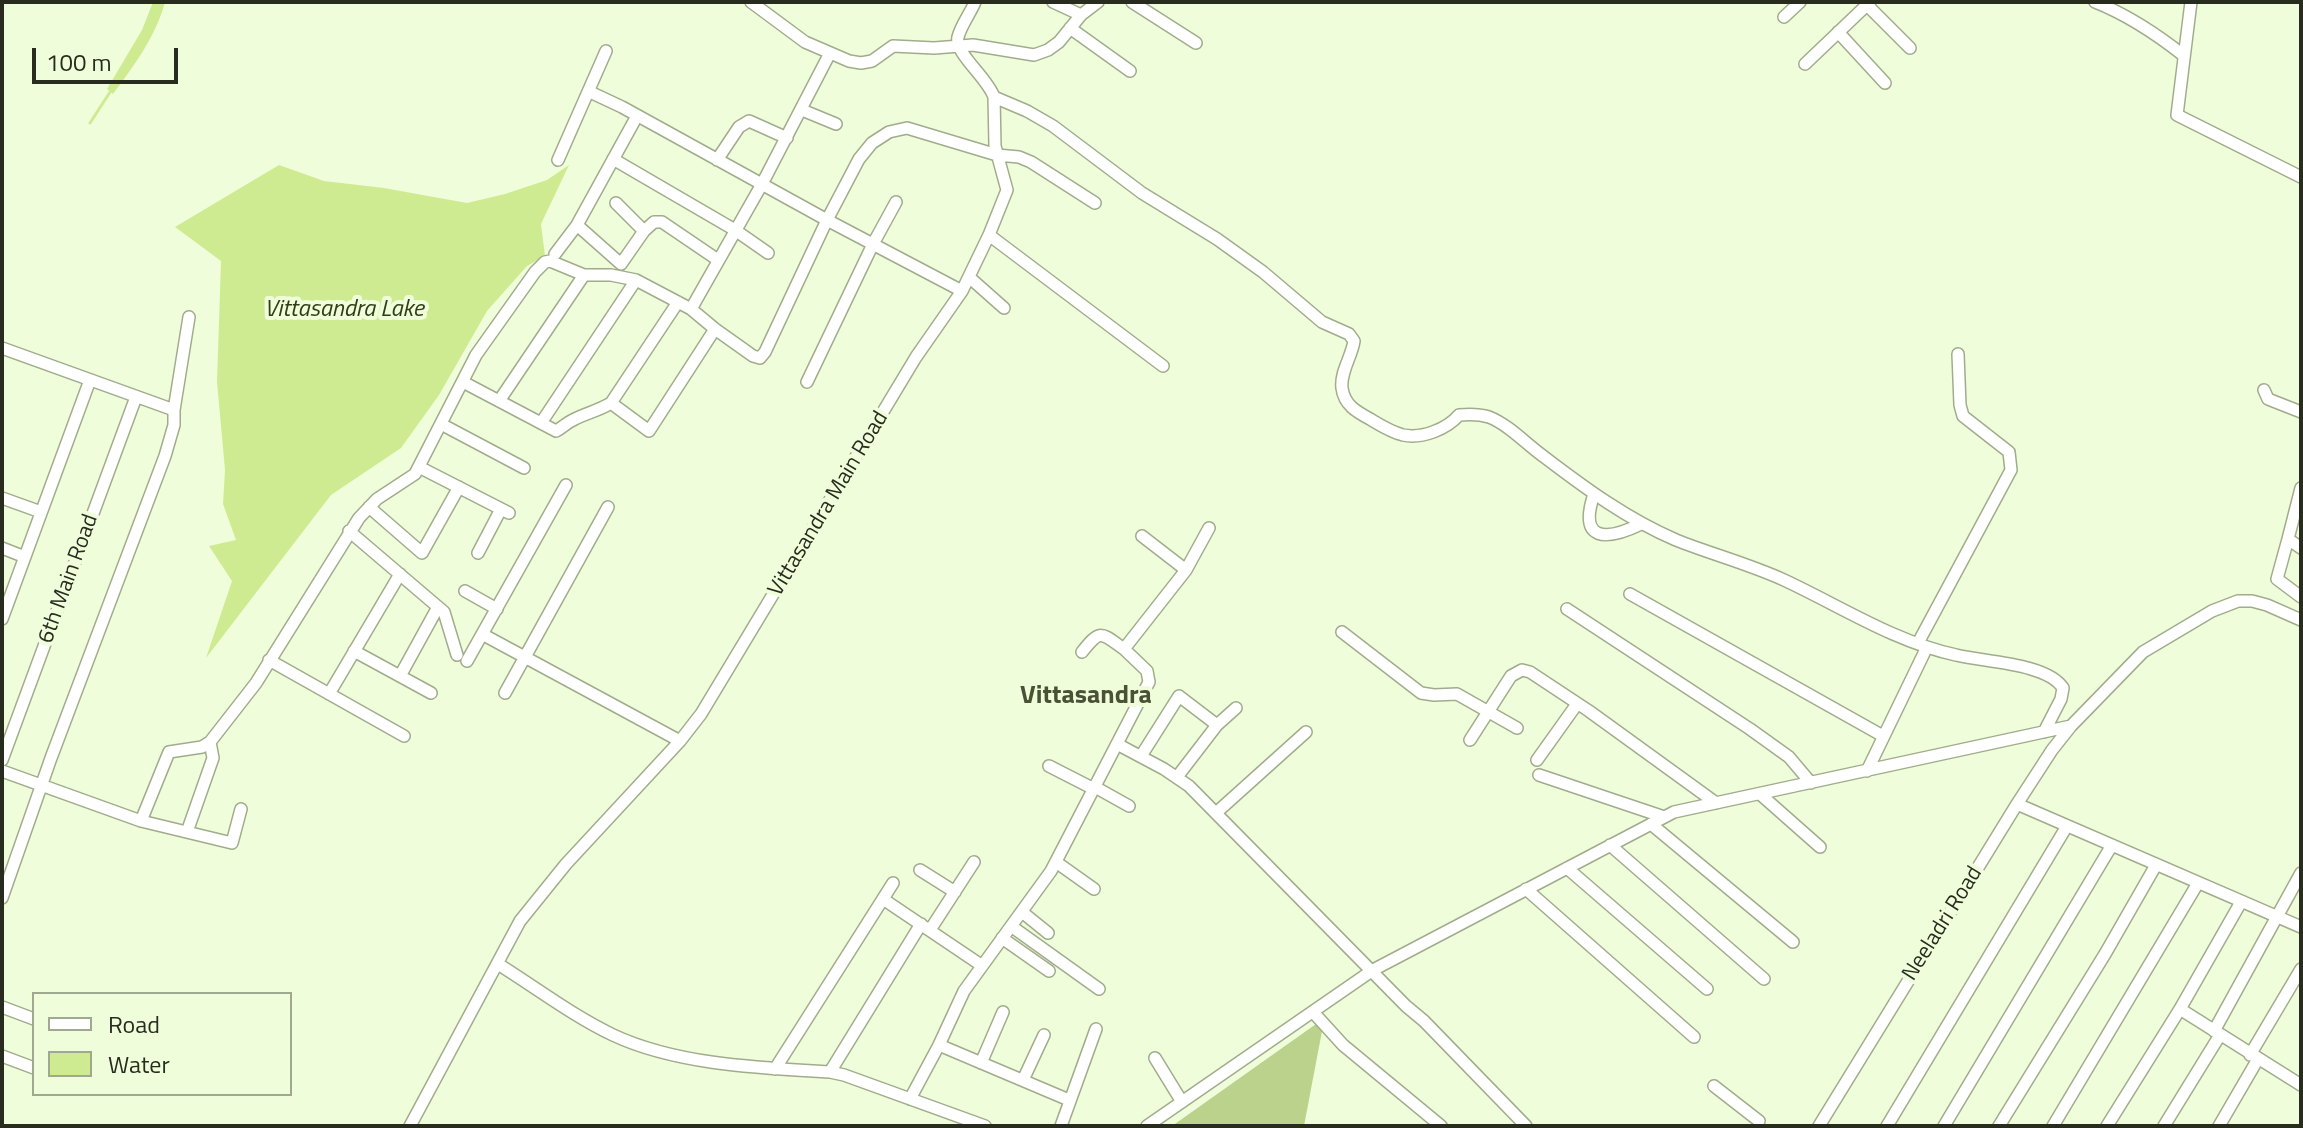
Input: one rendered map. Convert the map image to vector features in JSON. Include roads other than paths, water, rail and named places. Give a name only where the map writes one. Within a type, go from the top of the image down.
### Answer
[{"type":"street","points":[[751,2],[805,42],[861,63],[872,61],[893,46],[934,48],[973,45],[1034,55],[1048,50],[1098,2]]},
{"type":"street","points":[[975,2],[957,45],[988,82],[994,97],[1053,126],[1142,193],[1217,239],[1263,272],[1322,322],[1349,334],[1354,341],[1353,350],[1342,389],[1353,410],[1406,436],[1438,430],[1451,424],[1459,415],[1487,417],[1504,425],[1594,494],[1641,524],[1781,579],[1923,645],[1954,655],[2018,666],[2054,678],[2063,688],[2061,699],[2044,732]]},
{"type":"street","points":[[1053,2],[1081,15]]},
{"type":"street","points":[[1132,2],[1196,43]]},
{"type":"street","points":[[1784,17],[1800,2]]},
{"type":"street","points":[[2095,2],[2118,11],[2183,55]]},
{"type":"street","points":[[2191,2],[2177,115],[2301,177]]},
{"type":"street","points":[[1805,64],[1868,3],[1910,48]]},
{"type":"street","points":[[1070,28],[1130,71]]},
{"type":"street","points":[[1838,32],[1885,83]]},
{"type":"street","points":[[558,160],[606,51]]},
{"type":"street","points":[[691,309],[787,138],[830,53]]},
{"type":"street","points":[[590,92],[962,291]]},
{"type":"street","name":"Vittasandra Main Road","points":[[410,1126],[527,911],[701,714],[916,357],[962,291],[1007,190],[997,155],[994,97]]},
{"type":"street","points":[[802,110],[836,124]]},
{"type":"street","points":[[555,254],[577,225],[637,116]]},
{"type":"street","points":[[717,160],[739,127],[749,121],[787,138]]},
{"type":"street","points":[[141,821],[169,752],[202,747],[210,742],[269,660],[349,531],[377,499],[409,479],[419,467],[481,346],[545,262],[550,261],[584,275],[611,275],[636,280],[691,309],[753,356],[760,358],[859,159],[872,143],[889,132],[907,128],[997,155],[1019,157],[1095,203]]},
{"type":"street","points":[[613,159],[735,230],[768,253]]},
{"type":"street","points":[[807,382],[896,202]]},
{"type":"street","points":[[616,203],[644,231]]},
{"type":"street","points":[[577,225],[621,264],[654,222],[662,222],[718,260]]},
{"type":"street","points":[[989,235],[1163,366]]},
{"type":"street","points":[[499,401],[584,275]]},
{"type":"street","points":[[969,277],[1004,308]]},
{"type":"street","points":[[541,423],[636,280]]},
{"type":"street","points":[[463,382],[560,431],[572,420],[599,411],[611,403],[678,302]]},
{"type":"street","points":[[2,898],[165,456],[174,425],[189,317]]},
{"type":"street","points":[[611,403],[649,431],[715,329]]},
{"type":"street","points":[[2,348],[174,410]]},
{"type":"street","points":[[1867,771],[1923,645],[2011,470],[2009,452],[1963,416],[1958,354]]},
{"type":"street","points":[[2,619],[5,601],[25,557],[90,380]]},
{"type":"street","points":[[2264,390],[2268,399],[2301,412]]},
{"type":"street","name":"6th Main Road","points":[[2,760],[136,397]]},
{"type":"street","points":[[441,424],[524,468]]},
{"type":"street","points":[[419,467],[505,511],[478,553]]},
{"type":"street","points":[[349,531],[444,612],[462,658],[482,634],[566,485]]},
{"type":"street","points":[[369,507],[422,553],[459,487]]},
{"type":"street","points":[[2301,488],[2277,579],[2301,597]]},
{"type":"street","points":[[1594,494],[1588,518],[1594,532],[1603,536],[1613,535],[1641,524]]},
{"type":"street","points":[[2,498],[41,512]]},
{"type":"street","points":[[505,693],[608,507]]},
{"type":"street","points":[[1124,649],[1186,570],[1209,528]]},
{"type":"street","points":[[1142,536],[1186,570]]},
{"type":"street","points":[[2288,539],[2301,548]]},
{"type":"street","points":[[2,548],[25,557]]},
{"type":"street","points":[[329,694],[400,574]]},
{"type":"street","points":[[465,591],[497,609]]},
{"type":"street","points":[[1630,594],[1883,736]]},
{"type":"street","name":"Neeladri Road","points":[[1819,1126],[2017,804],[2071,726],[2143,652],[2212,611],[2238,601],[2252,601],[2301,620]]},
{"type":"street","points":[[400,676],[438,607]]},
{"type":"street","points":[[1567,609],[1750,729],[1789,757],[1811,783]]},
{"type":"street","points":[[1342,632],[1421,693],[1457,694],[1517,728]]},
{"type":"street","points":[[482,634],[680,741]]},
{"type":"street","points":[[910,1099],[964,991],[1038,892],[1056,862],[1149,682],[1147,671],[1104,635],[1096,636],[1082,652]]},
{"type":"street","points":[[354,651],[431,693]]},
{"type":"street","points":[[269,660],[404,736]]},
{"type":"street","points":[[1470,740],[1511,676],[1522,670],[1530,672],[1716,803]]},
{"type":"street","points":[[1141,756],[1179,696],[1217,725]]},
{"type":"street","points":[[1537,760],[1577,704]]},
{"type":"street","points":[[1177,777],[1217,725],[1236,708]]},
{"type":"street","points":[[1147,1126],[1373,970],[1674,812],[2071,726]]},
{"type":"street","points":[[1217,812],[1306,732]]},
{"type":"street","points":[[187,832],[213,758],[210,742]]},
{"type":"street","points":[[1117,744],[1177,777],[1217,812],[1526,1126]]},
{"type":"street","points":[[1049,766],[1129,806]]},
{"type":"street","points":[[2,771],[141,821],[232,843],[241,809]]},
{"type":"street","points":[[1539,775],[1664,817]]},
{"type":"street","points":[[1760,794],[1820,847]]},
{"type":"street","points":[[2017,804],[2301,927]]},
{"type":"street","points":[[1651,824],[1793,942]]},
{"type":"street","points":[[1887,1126],[2067,826]]},
{"type":"street","points":[[1610,845],[1764,979]]},
{"type":"street","points":[[1944,1126],[2112,845]]},
{"type":"street","points":[[830,1072],[925,927],[955,892],[974,862]]},
{"type":"street","points":[[1056,862],[1094,889]]},
{"type":"street","points":[[1999,1126],[2156,865]]},
{"type":"street","points":[[1567,868],[1707,989]]},
{"type":"street","points":[[920,870],[955,892]]},
{"type":"street","points":[[2164,1126],[2301,873]]},
{"type":"street","points":[[775,1069],[893,883]]},
{"type":"street","points":[[2053,1126],[2198,883]]},
{"type":"street","points":[[1526,889],[1694,1037]]},
{"type":"street","points":[[883,899],[981,965]]},
{"type":"street","points":[[2107,1126],[2180,1009],[2241,902]]},
{"type":"street","points":[[1022,912],[1048,933]]},
{"type":"street","points":[[1011,926],[1099,989]]},
{"type":"street","points":[[1002,938],[1049,971]]},
{"type":"street","points":[[498,964],[625,1040],[711,1062],[830,1072],[985,1126]]},
{"type":"street","points":[[2219,1126],[2301,969]]},
{"type":"street","points":[[2,1007],[32,1018]]},
{"type":"street","points":[[2180,1009],[2301,1085]]},
{"type":"street","points":[[981,1063],[1003,1012]]},
{"type":"street","points":[[1313,1012],[1343,1045],[1441,1126]]},
{"type":"street","points":[[1061,1126],[1096,1029]]},
{"type":"street","points":[[1023,1080],[1044,1035]]},
{"type":"street","points":[[939,1045],[1069,1100]]},
{"type":"street","points":[[2,1056],[32,1067]]},
{"type":"street","points":[[1155,1058],[1182,1102]]},
{"type":"street","points":[[1714,1086],[1761,1124]]},
{"type":"water","points":[[153,2],[165,2],[156,27],[113,94],[107,89],[142,30]]},
{"type":"water","name":"Vittasandra Lake","points":[[279,165],[324,181],[467,203],[547,180],[569,165],[541,224],[545,256],[527,266],[487,311],[439,395],[401,448],[331,495],[206,658],[232,581],[209,546],[236,540],[223,504],[225,470],[217,382],[221,261],[175,227]]},
{"type":"waterway","points":[[90,123],[112,89]]},
{"type":"district","name":"Vittasandra","points":[[1086,697]]}]
